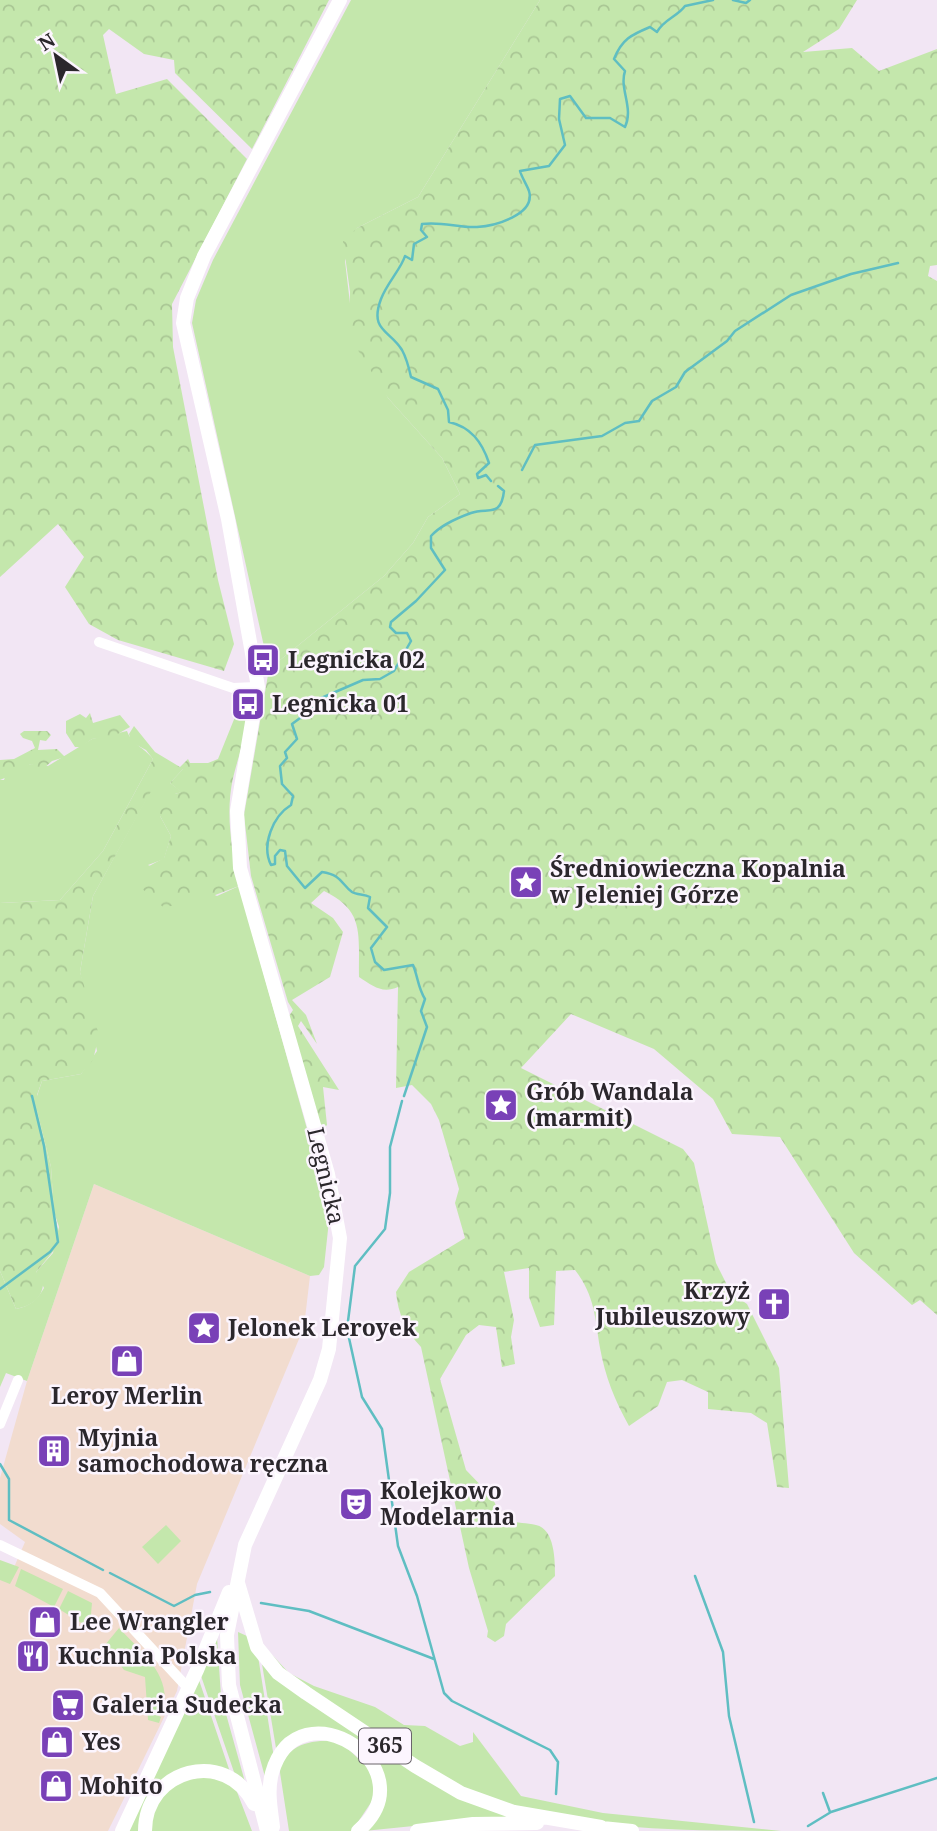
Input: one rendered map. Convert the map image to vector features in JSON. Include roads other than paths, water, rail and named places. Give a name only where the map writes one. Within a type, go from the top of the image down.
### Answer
[{"type":"main road","name":"Legnicka","points":[[270,1830],[249,1772],[226,1665],[227,1635],[236,1578],[251,1529],[326,1362],[340,1238],[328,1174],[240,868],[236,843],[238,795],[254,724],[258,687],[243,592],[186,348],[183,323],[187,298],[204,256],[340,0]]},
{"type":"main road","points":[[122,1831],[197,1670],[236,1578]]},
{"type":"main road","name":"365","points":[[236,1578],[257,1647],[273,1668],[294,1685],[415,1766],[461,1793],[514,1812],[601,1827]]},
{"type":"main road","points":[[270,1830],[270,1790],[279,1757],[298,1740],[327,1733],[355,1744],[368,1756],[376,1771],[379,1792],[376,1806],[358,1831]]},
{"type":"main road","points":[[145,1831],[147,1812],[162,1787],[180,1775],[206,1770],[226,1774],[241,1786],[270,1830]]},
{"type":"main road","points":[[417,1831],[500,1823],[601,1827],[632,1831]]},
{"type":"street","points":[[99,642],[233,688],[258,687]]},
{"type":"street","points":[[0,1424],[18,1380]]},
{"type":"street","points":[[0,1545],[100,1593],[173,1668],[188,1688]]},
{"type":"street","points":[[173,1668],[197,1670]]},
{"type":"waterway","points":[[491,481],[486,475],[478,478],[477,474],[489,463],[479,442],[464,428],[449,422],[448,410],[438,389],[411,377],[402,350],[379,324],[378,310],[381,299],[405,256],[412,260],[414,244],[427,237],[421,230],[422,224],[484,226],[512,218],[526,207],[529,191],[520,171],[549,166],[565,145],[559,119],[560,99],[570,96],[586,118],[610,118],[625,127],[628,113],[625,71],[614,59],[620,47],[632,35],[650,27],[657,32],[685,6],[713,0]]},
{"type":"waterway","points":[[733,0],[746,3],[750,0]]},
{"type":"waterway","points":[[522,470],[535,445],[602,436],[625,423],[639,421],[652,401],[676,387],[685,372],[727,341],[735,331],[791,295],[851,274],[898,263]]},
{"type":"waterway","points":[[404,1096],[427,1027],[421,1011],[425,999],[413,965],[384,970],[375,962],[371,948],[387,927],[368,908],[370,897],[352,892],[337,878],[322,872],[305,888],[287,866],[285,851],[280,850],[275,856],[275,864],[271,865],[268,840],[279,816],[291,805],[293,796],[282,784],[280,766],[287,758],[285,752],[297,739],[292,724],[315,707],[319,699],[363,680],[380,679],[394,671],[411,641],[407,633],[396,633],[390,627],[391,622],[416,601],[445,570],[431,548],[431,536],[460,517],[497,508],[504,491],[498,486]]},
{"type":"waterway","points":[[0,1289],[50,1252],[58,1242],[44,1146],[32,1096]]},
{"type":"waterway","points":[[402,1101],[390,1147],[390,1193],[385,1229],[355,1266],[347,1329],[362,1397],[382,1429],[398,1546],[417,1596],[444,1693],[452,1701],[550,1750],[558,1762],[556,1794]]},
{"type":"waterway","points":[[0,1464],[9,1479],[9,1520],[103,1570]]},
{"type":"waterway","points":[[110,1573],[174,1606],[195,1595],[210,1592]]},
{"type":"waterway","points":[[695,1576],[723,1652],[729,1716],[754,1822]]},
{"type":"waterway","points":[[261,1603],[309,1611],[434,1659]]},
{"type":"waterway","points":[[808,1826],[831,1812],[937,1778]]},
{"type":"waterway","points":[[823,1793],[830,1812]]},
{"type":"place","name":"Legnicka 02","points":[[263,660]]},
{"type":"place","name":"Legnicka 01","points":[[248,704]]},
{"type":"place","name":"Średniowieczna Kopalnia w Jeleniej Górze","points":[[526,882]]},
{"type":"place","name":"Grób Wandala (marmit)","points":[[501,1105]]},
{"type":"place","name":"Krzyż Jubileuszowy","points":[[774,1304]]},
{"type":"place","name":"Jelonek Leroyek","points":[[204,1328]]},
{"type":"place","name":"Leroy Merlin","points":[[127,1361]]},
{"type":"place","name":"Myjnia samochodowa ręczna","points":[[54,1451]]},
{"type":"place","name":"Kolejkowo Modelarnia","points":[[356,1504]]},
{"type":"place","name":"Lee Wrangler","points":[[45,1622]]},
{"type":"place","name":"Kuchnia Polska","points":[[33,1656]]},
{"type":"place","name":"Galeria Sudecka","points":[[68,1705]]},
{"type":"place","name":"Yes","points":[[57,1742]]},
{"type":"place","name":"Mohito","points":[[56,1786]]}]
